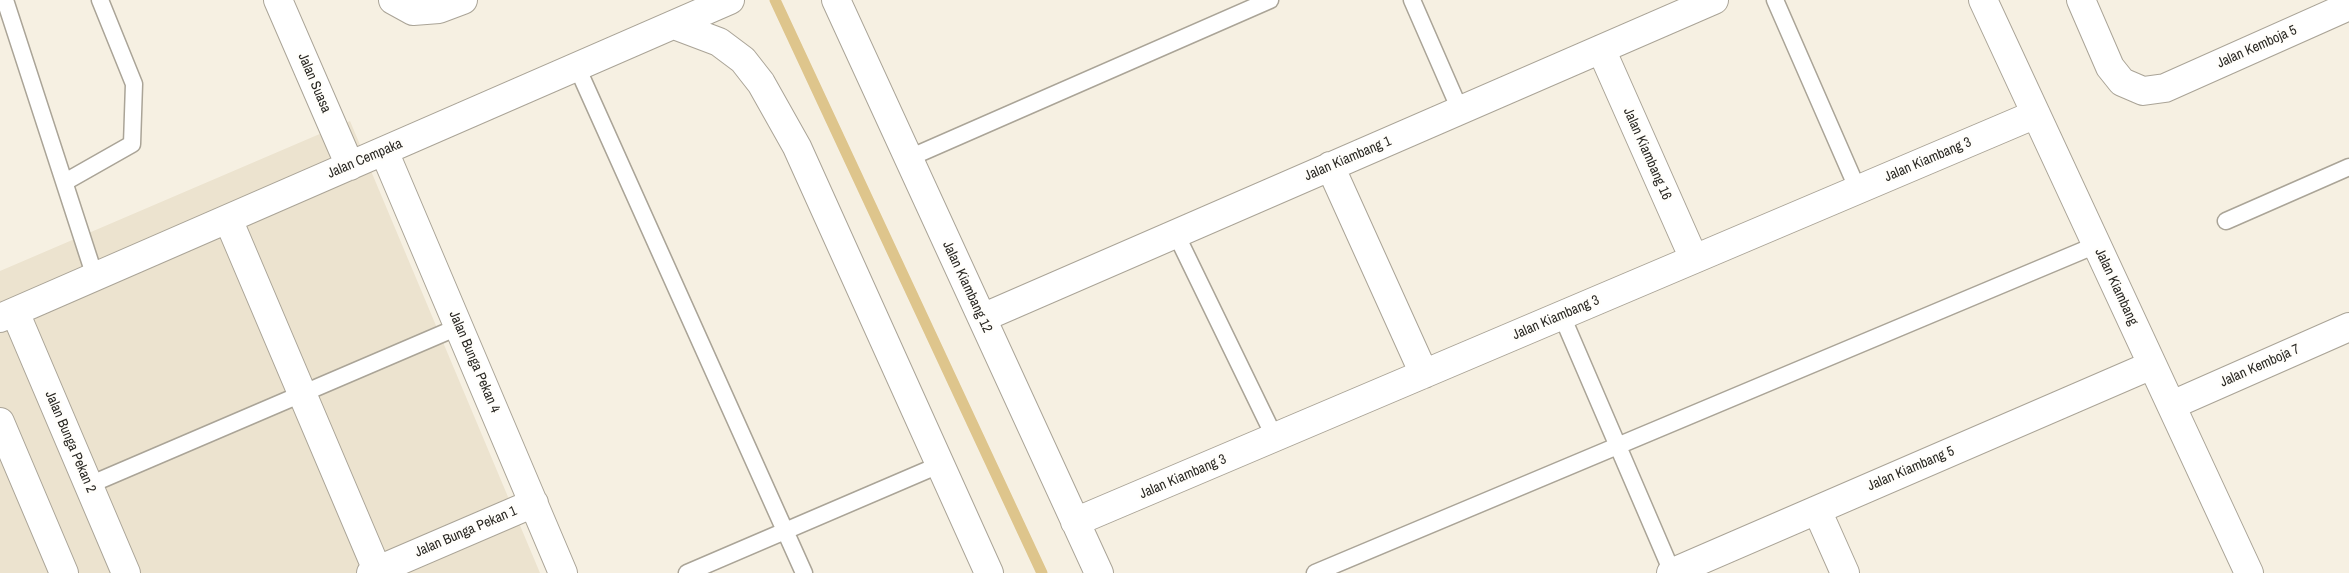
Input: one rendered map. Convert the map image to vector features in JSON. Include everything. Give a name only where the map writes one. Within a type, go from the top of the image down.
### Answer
[{"type":"street","name":"Jalan Suasa","points":[[278,0],[350,166]]},
{"type":"street","points":[[393,0],[413,11],[440,9],[463,0]]},
{"type":"street","name":"Jalan Kiambang 12","points":[[836,0],[1099,573]]},
{"type":"street","name":"Jalan Kiambang 1","points":[[982,318],[1714,0]]},
{"type":"street","name":"Jalan Kiambang","points":[[1983,0],[2249,573]]},
{"type":"street","name":"Jalan Kemboja 5","points":[[2080,0],[2110,67],[2122,82],[2143,91],[2165,88],[2349,6]]},
{"type":"street","name":"Jalan Cempaka","points":[[7,315],[725,2]]},
{"type":"street","points":[[674,25],[719,42],[743,60],[761,83],[797,147],[989,573]]},
{"type":"street","name":"Jalan Kiambang 16","points":[[1601,49],[1694,259]]},
{"type":"street","name":"Jalan Kiambang 3","points":[[1076,522],[2036,114]]},
{"type":"street","name":"Jalan Bunga Pekan 4","points":[[384,151],[564,573]]},
{"type":"street","points":[[1330,166],[1424,374]]},
{"type":"street","points":[[228,219],[374,572]]},
{"type":"street","name":"Jalan Bunga Pekan 2","points":[[7,315],[89,485],[126,573]]},
{"type":"street","name":"Jalan Kemboja 7","points":[[2172,405],[2349,327]]},
{"type":"street","name":"Jalan Kiambang 5","points":[[1671,573],[2152,365]]},
{"type":"street","points":[[0,422],[64,573]]},
{"type":"street","name":"Jalan Bunga Pekan 1","points":[[374,572],[534,503]]},
{"type":"street","points":[[1817,510],[1845,573]]},
{"type":"lane","points":[[5,0],[95,277]]},
{"type":"lane","points":[[65,182],[132,144],[134,84],[100,0]]},
{"type":"lane","points":[[908,158],[1270,0]]},
{"type":"lane","points":[[1412,0],[1460,110]]},
{"type":"lane","points":[[1775,0],[1858,190]]},
{"type":"lane","points":[[577,67],[804,573]]},
{"type":"lane","points":[[2226,221],[2349,167]]},
{"type":"lane","points":[[1176,234],[1275,438]]},
{"type":"lane","points":[[1314,573],[2096,245]]},
{"type":"lane","points":[[1562,316],[1671,573]]},
{"type":"lane","points":[[89,485],[458,327]]},
{"type":"lane","points":[[687,573],[939,465]]},
{"type":"shaded area","points":[[350,121],[540,573],[0,573],[0,271]]},
{"type":"waterway","points":[[775,0],[1042,573]]}]
